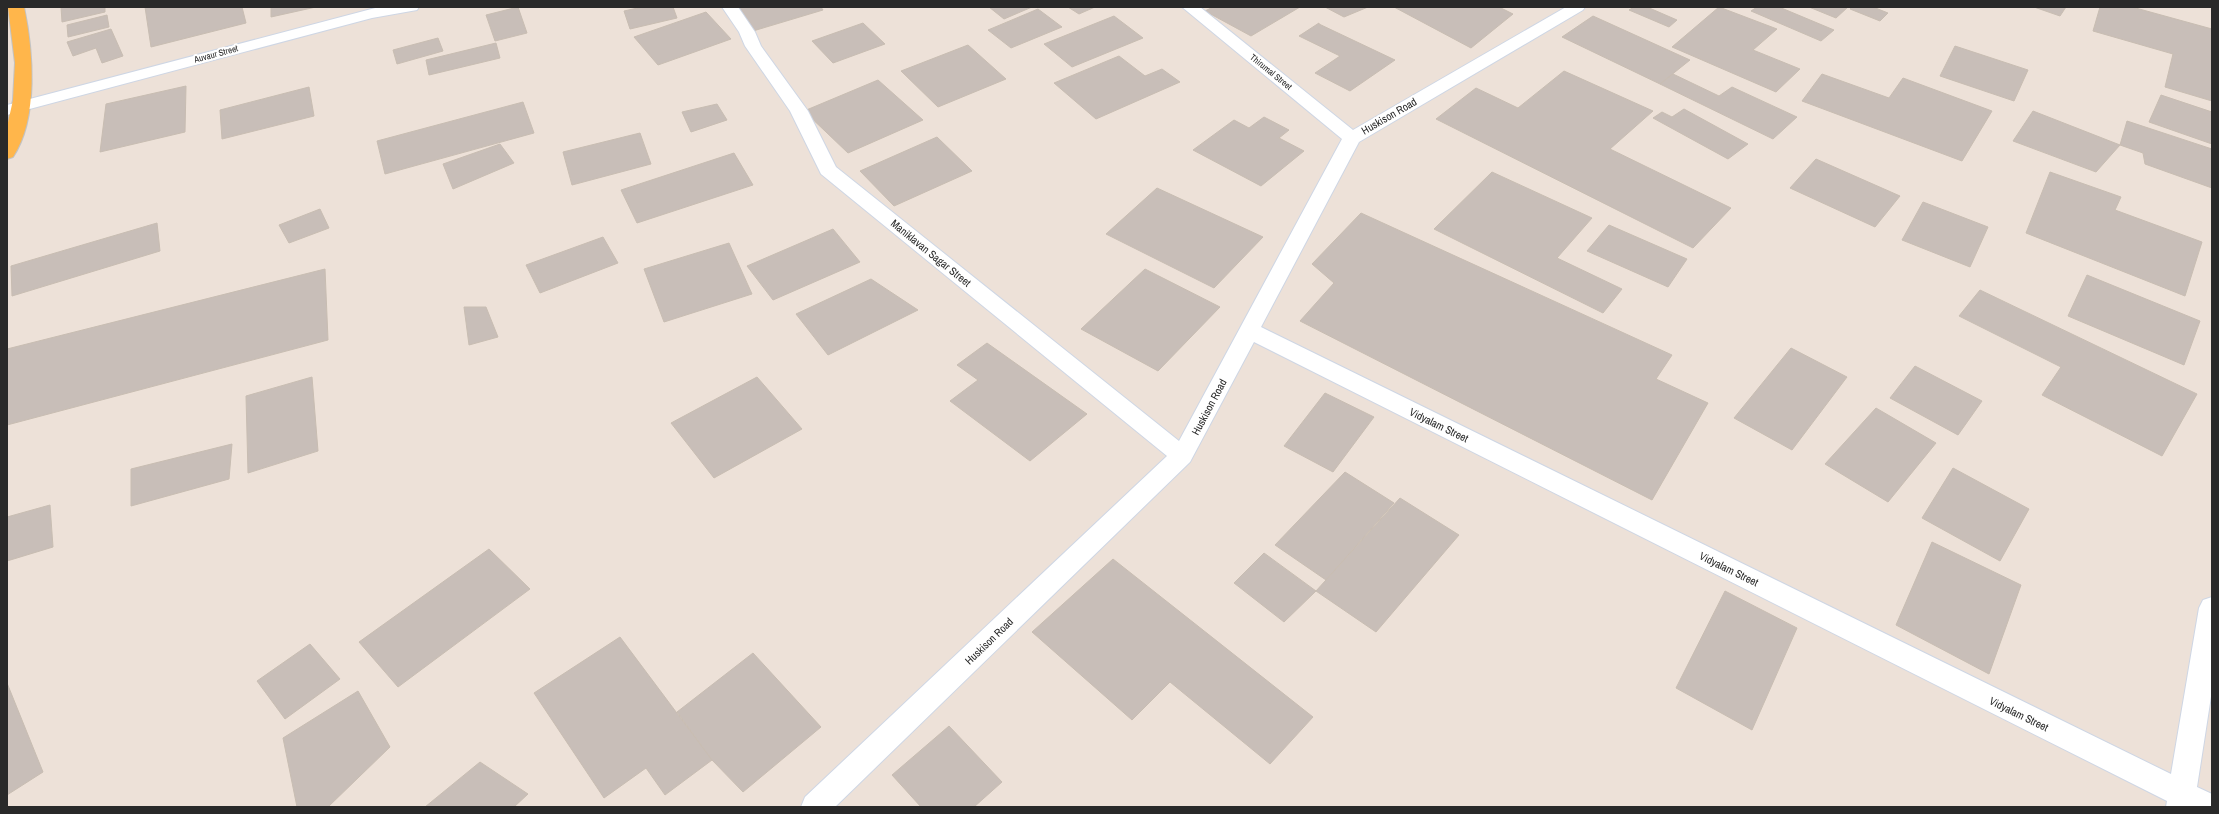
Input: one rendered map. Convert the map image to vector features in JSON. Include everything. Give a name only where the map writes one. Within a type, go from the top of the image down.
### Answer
[{"type":"main road","points":[[7,153],[13,139],[15,107],[25,79],[16,7]]},
{"type":"street","name":"Auvaur Street","points":[[15,107],[371,13],[411,7]]},
{"type":"street","name":"Maniklavan Sagar Street","points":[[730,7],[748,32],[753,46],[799,111],[828,170],[1182,456]]},
{"type":"street","name":"Thirumal Street","points":[[1190,7],[1352,138]]},
{"type":"street","name":"Huskison Road","points":[[815,807],[1182,456],[1352,138],[1577,7]]},
{"type":"street","name":"Vidyalam Street","points":[[1250,331],[2181,801],[2208,807]]},
{"type":"street","points":[[2181,801],[2212,608]]},
{"type":"building","points":[[61,7],[105,7],[105,12],[62,22]]},
{"type":"building","points":[[145,7],[242,7],[246,23],[151,47]]},
{"type":"building","points":[[271,7],[316,7],[271,17]]},
{"type":"building","points":[[518,7],[527,33],[495,41],[486,15]]},
{"type":"building","points":[[642,7],[673,7],[677,18],[630,29],[624,11]]},
{"type":"building","points":[[737,7],[821,7],[823,10],[753,31]]},
{"type":"building","points":[[989,7],[1032,7],[1004,19]]},
{"type":"building","points":[[1068,7],[1095,7],[1079,14]]},
{"type":"building","points":[[1213,7],[1300,7],[1251,36],[1205,11]]},
{"type":"building","points":[[1325,7],[1368,7],[1344,17]]},
{"type":"building","points":[[1394,7],[1499,7],[1513,14],[1471,48]]},
{"type":"building","points":[[1634,7],[1647,7],[1677,20],[1669,27],[1629,10]]},
{"type":"building","points":[[1719,7],[1777,29],[1753,50],[1800,69],[1776,92],[1672,47]]},
{"type":"building","points":[[1757,7],[1779,7],[1834,30],[1821,41],[1751,11]]},
{"type":"building","points":[[1809,7],[1848,7],[1836,18]]},
{"type":"building","points":[[1852,7],[1873,7],[1888,13],[1880,21],[1850,9]]},
{"type":"building","points":[[2034,7],[2066,7],[2060,16]]},
{"type":"building","points":[[2100,7],[2132,7],[2212,29],[2212,101],[2165,87],[2173,54],[2093,31]]},
{"type":"building","points":[[1038,9],[1062,27],[1011,48],[988,30]]},
{"type":"building","points":[[706,12],[731,39],[658,65],[634,37]]},
{"type":"building","points":[[107,15],[109,27],[68,37],[67,25]]},
{"type":"building","points":[[1114,16],[1143,38],[1072,67],[1044,44]]},
{"type":"building","points":[[1593,16],[1690,60],[1660,84],[1562,37]]},
{"type":"building","points":[[863,23],[885,44],[833,63],[812,41]]},
{"type":"building","points":[[1319,23],[1395,60],[1350,91],[1315,73],[1340,56],[1299,36]]},
{"type":"building","points":[[111,29],[123,56],[102,63],[96,48],[73,56],[67,42]]},
{"type":"building","points":[[438,38],[443,51],[397,64],[393,50]]},
{"type":"building","points":[[496,43],[500,58],[429,75],[426,60]]},
{"type":"building","points":[[968,45],[1006,79],[938,107],[901,71]]},
{"type":"building","points":[[1955,46],[2028,70],[2014,101],[1940,76]]},
{"type":"building","points":[[1119,56],[1145,76],[1162,69],[1180,82],[1096,119],[1054,83]]},
{"type":"building","points":[[1564,71],[1653,111],[1610,149],[1731,208],[1693,248],[1436,119],[1476,88],[1518,108]]},
{"type":"building","points":[[1673,74],[1719,96],[1732,87],[1797,117],[1773,139],[1660,84]]},
{"type":"building","points":[[1822,74],[1889,98],[1903,78],[1992,111],[1962,161],[1802,101]]},
{"type":"building","points":[[878,80],[923,120],[848,153],[804,111]]},
{"type":"building","points":[[186,86],[185,132],[100,152],[106,104]]},
{"type":"building","points":[[309,87],[314,116],[222,139],[220,110]]},
{"type":"building","points":[[2161,95],[2212,112],[2212,144],[2149,122]]},
{"type":"building","points":[[523,102],[534,133],[385,174],[377,141]]},
{"type":"building","points":[[717,104],[727,120],[691,132],[682,112]]},
{"type":"building","points":[[1684,109],[1748,144],[1728,159],[1653,118],[1662,112],[1672,117]]},
{"type":"building","points":[[2033,111],[2120,145],[2096,172],[2013,141]]},
{"type":"building","points":[[1264,117],[1289,130],[1279,138],[1304,151],[1261,186],[1193,150],[1234,120],[1249,128]]},
{"type":"building","points":[[2127,121],[2212,149],[2212,188],[2145,164],[2143,153],[2120,145]]},
{"type":"building","points":[[640,133],[651,164],[572,185],[563,152]]},
{"type":"building","points":[[937,137],[972,171],[894,206],[860,171]]},
{"type":"building","points":[[500,144],[514,163],[453,189],[443,164]]},
{"type":"building","points":[[734,153],[753,185],[637,223],[621,190]]},
{"type":"building","points":[[1816,159],[1900,196],[1875,227],[1790,188]]},
{"type":"building","points":[[1492,172],[1592,218],[1557,258],[1622,289],[1603,313],[1434,229]]},
{"type":"building","points":[[2050,172],[2121,197],[2115,210],[2202,242],[2185,296],[2026,233]]},
{"type":"building","points":[[1157,188],[1263,237],[1214,288],[1106,234]]},
{"type":"building","points":[[1923,202],[1988,227],[1970,267],[1902,240]]},
{"type":"building","points":[[320,209],[329,228],[289,243],[279,225]]},
{"type":"building","points":[[1361,213],[1672,355],[1656,379],[1708,403],[1652,500],[1300,321],[1334,283],[1312,264]]},
{"type":"building","points":[[157,223],[160,251],[12,296],[11,266]]},
{"type":"building","points":[[1609,225],[1687,259],[1668,287],[1587,251]]},
{"type":"building","points":[[833,229],[860,262],[773,300],[747,266]]},
{"type":"building","points":[[603,237],[618,263],[540,293],[526,265]]},
{"type":"building","points":[[729,243],[752,294],[664,322],[644,269]]},
{"type":"building","points":[[325,269],[328,340],[7,425],[7,349]]},
{"type":"building","points":[[1145,269],[1220,307],[1158,371],[1081,329]]},
{"type":"building","points":[[2087,275],[2200,321],[2184,365],[2068,316]]},
{"type":"building","points":[[871,279],[918,310],[828,355],[796,314]]},
{"type":"building","points":[[1980,290],[2197,394],[2162,456],[2042,395],[2061,367],[1959,316]]},
{"type":"building","points":[[464,307],[486,307],[498,337],[469,345]]},
{"type":"building","points":[[987,343],[1087,414],[1030,461],[950,401],[978,380],[957,365]]},
{"type":"building","points":[[1791,348],[1847,377],[1792,450],[1734,418]]},
{"type":"building","points":[[1915,366],[1982,401],[1958,435],[1890,398]]},
{"type":"building","points":[[312,377],[318,451],[248,473],[246,396]]},
{"type":"building","points":[[757,377],[802,429],[714,478],[671,423]]},
{"type":"building","points":[[1325,393],[1374,417],[1333,472],[1284,446]]},
{"type":"building","points":[[1876,408],[1936,443],[1888,502],[1825,464]]},
{"type":"building","points":[[232,444],[229,479],[131,506],[131,469]]},
{"type":"building","points":[[1953,468],[2029,509],[2000,561],[1922,518]]},
{"type":"building","points":[[1345,472],[1394,503],[1326,580],[1275,545]]},
{"type":"building","points":[[1400,498],[1459,535],[1376,632],[1316,591]]},
{"type":"building","points":[[50,505],[53,547],[7,561],[7,517]]},
{"type":"building","points":[[1932,542],[2021,585],[1989,674],[1896,625]]},
{"type":"building","points":[[489,549],[530,589],[398,687],[359,642]]},
{"type":"building","points":[[1264,553],[1316,591],[1284,622],[1234,583]]},
{"type":"building","points":[[1113,559],[1313,717],[1270,764],[1170,682],[1132,720],[1032,632]]},
{"type":"building","points":[[1725,591],[1797,628],[1752,730],[1676,688]]},
{"type":"building","points":[[620,637],[712,760],[665,795],[646,768],[604,798],[534,693]]},
{"type":"building","points":[[310,644],[340,679],[285,719],[257,681]]},
{"type":"building","points":[[753,653],[821,727],[743,792],[712,760],[677,712]]},
{"type":"building","points":[[7,683],[43,772],[7,795]]},
{"type":"building","points":[[358,691],[390,747],[328,807],[297,807],[283,738]]},
{"type":"building","points":[[949,726],[1002,782],[974,807],[921,807],[892,775]]},
{"type":"building","points":[[480,762],[528,794],[514,807],[425,807]]}]
